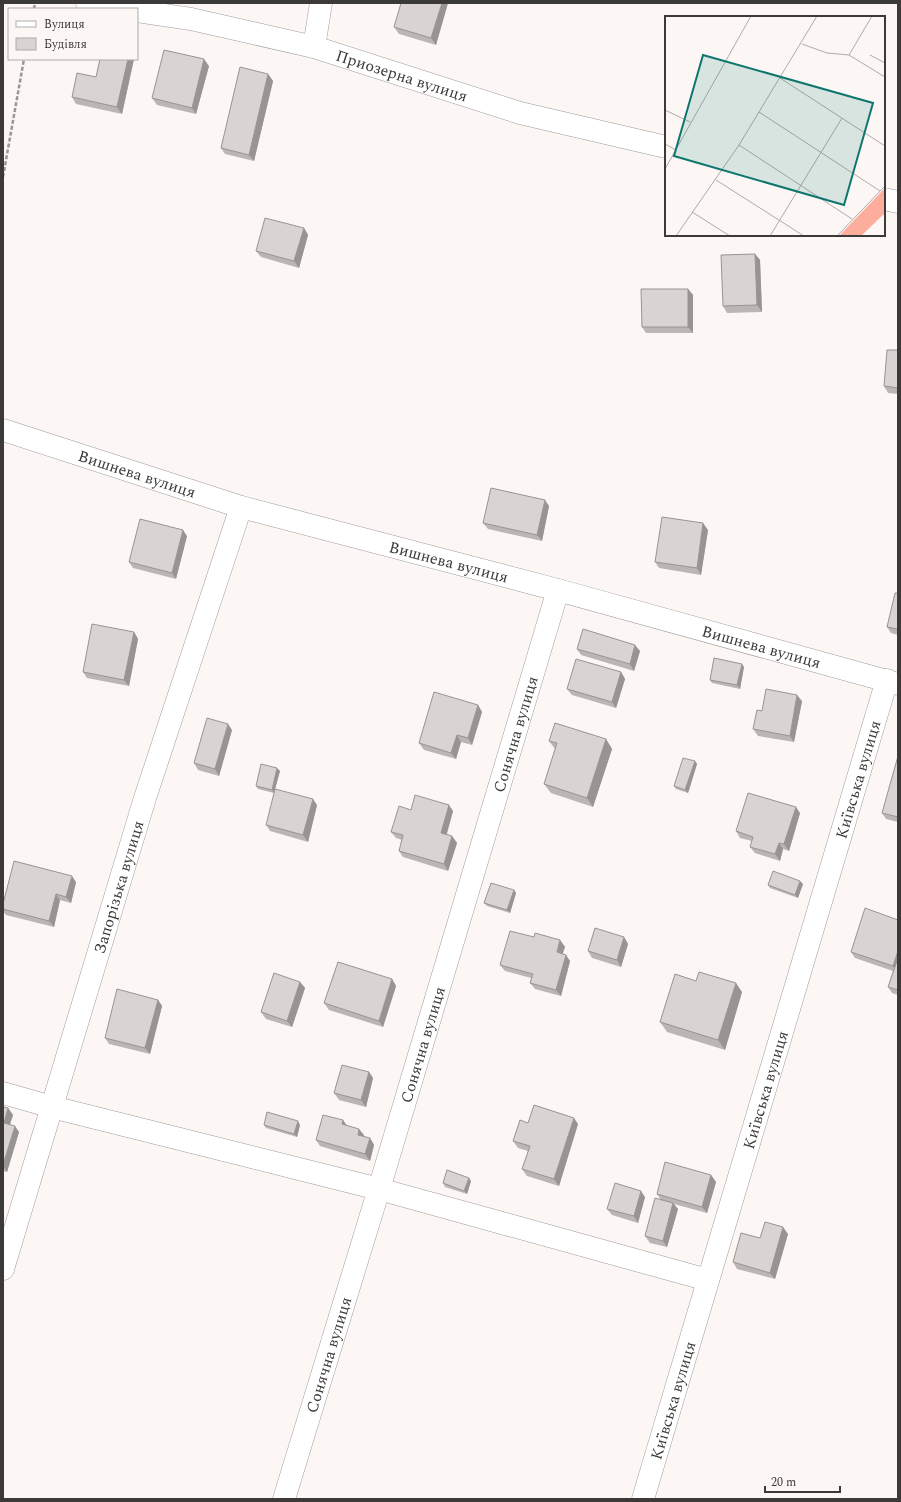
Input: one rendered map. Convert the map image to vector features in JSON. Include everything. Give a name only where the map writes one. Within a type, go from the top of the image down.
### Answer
[{"type":"street","points":[[87,3],[120,8]]},
{"type":"street","points":[[314,47],[321,3]]},
{"type":"street","name":"Приозерна вулиця","points":[[138,11],[191,19],[314,47],[520,113],[665,147]]},
{"type":"street","points":[[885,199],[898,202]]},
{"type":"street","name":"Вишнева вулиця","points":[[3,430],[241,507],[558,590],[892,682]]},
{"type":"street","name":"Запорізька вулиця","points":[[3,1270],[145,798],[241,507]]},
{"type":"street","name":"Сонячна вулиця","points":[[284,1499],[558,590]]},
{"type":"street","name":"Київська вулиця","points":[[643,1499],[708,1280],[892,682]]},
{"type":"street","points":[[3,1093],[52,1107],[378,1189],[708,1280]]},
{"type":"path","points":[[3,177],[24,60]]},
{"type":"building","points":[[401,3],[442,3],[431,38],[394,27]]},
{"type":"building","points":[[164,50],[204,59],[192,108],[152,98]]},
{"type":"building","points":[[100,60],[128,60],[117,107],[72,97],[77,73],[96,77]]},
{"type":"building","points":[[240,67],[268,74],[249,155],[221,148]]},
{"type":"building","points":[[265,218],[304,228],[294,261],[256,251]]},
{"type":"building","points":[[755,254],[757,305],[723,306],[721,255]]},
{"type":"building","points":[[641,289],[688,289],[688,327],[642,327]]},
{"type":"building","points":[[887,350],[898,350],[898,388],[884,386]]},
{"type":"building","points":[[491,488],[545,500],[537,535],[483,523]]},
{"type":"building","points":[[662,517],[703,523],[697,568],[655,562]]},
{"type":"building","points":[[140,519],[183,530],[172,573],[129,562]]},
{"type":"building","points":[[895,593],[898,593],[898,629],[887,627]]},
{"type":"building","points":[[92,624],[134,632],[124,680],[83,672]]},
{"type":"building","points":[[583,629],[635,645],[630,664],[577,649]]},
{"type":"building","points":[[714,658],[742,664],[737,685],[710,680]]},
{"type":"building","points":[[576,659],[621,672],[612,702],[567,689]]},
{"type":"building","points":[[766,689],[797,695],[790,736],[753,729],[757,710],[762,711]]},
{"type":"building","points":[[434,692],[478,705],[468,738],[457,735],[451,753],[419,743]]},
{"type":"building","points":[[207,718],[228,724],[215,769],[194,763]]},
{"type":"building","points":[[555,723],[606,739],[587,798],[544,784],[557,743],[549,741]]},
{"type":"building","points":[[898,756],[898,817],[882,813]]},
{"type":"building","points":[[683,758],[695,761],[685,790],[674,786]]},
{"type":"building","points":[[261,764],[277,768],[272,790],[256,786]]},
{"type":"building","points":[[275,789],[313,799],[303,835],[266,825]]},
{"type":"building","points":[[748,793],[796,807],[784,844],[779,843],[775,854],[750,847],[753,837],[736,831]]},
{"type":"building","points":[[415,795],[449,805],[441,833],[452,836],[444,864],[399,851],[403,835],[391,832],[399,806],[411,810]]},
{"type":"building","points":[[14,861],[72,876],[66,897],[56,894],[49,921],[3,909]]},
{"type":"building","points":[[773,871],[800,881],[795,895],[768,885]]},
{"type":"building","points":[[491,883],[514,890],[507,910],[484,903]]},
{"type":"building","points":[[865,908],[898,920],[898,951],[893,966],[851,952]]},
{"type":"building","points":[[595,928],[624,937],[617,960],[588,951]]},
{"type":"building","points":[[510,931],[534,937],[535,933],[560,940],[557,952],[566,955],[556,990],[530,983],[533,974],[500,965]]},
{"type":"building","points":[[898,958],[898,990],[888,987]]},
{"type":"building","points":[[338,962],[392,979],[379,1021],[324,1003]]},
{"type":"building","points":[[699,972],[736,983],[718,1040],[660,1022],[675,974],[696,981]]},
{"type":"building","points":[[274,973],[300,982],[287,1021],[261,1012]]},
{"type":"building","points":[[117,989],[158,1000],[145,1048],[105,1038]]},
{"type":"building","points":[[342,1065],[369,1072],[361,1100],[334,1093]]},
{"type":"building","points":[[534,1105],[574,1118],[554,1179],[522,1169],[530,1146],[513,1141],[520,1120],[528,1123]]},
{"type":"building","points":[[3,1107],[8,1108],[4,1123],[15,1126],[3,1165]]},
{"type":"building","points":[[267,1112],[298,1121],[294,1134],[264,1125]]},
{"type":"building","points":[[323,1115],[343,1120],[342,1124],[359,1129],[358,1135],[370,1138],[365,1154],[316,1140]]},
{"type":"building","points":[[665,1162],[711,1175],[702,1207],[657,1194]]},
{"type":"building","points":[[447,1170],[469,1178],[464,1191],[443,1183]]},
{"type":"building","points":[[615,1183],[641,1191],[634,1216],[607,1209]]},
{"type":"building","points":[[655,1198],[673,1203],[663,1241],[645,1236]]},
{"type":"building","points":[[765,1222],[783,1227],[770,1273],[733,1262],[741,1233],[760,1238]]}]
